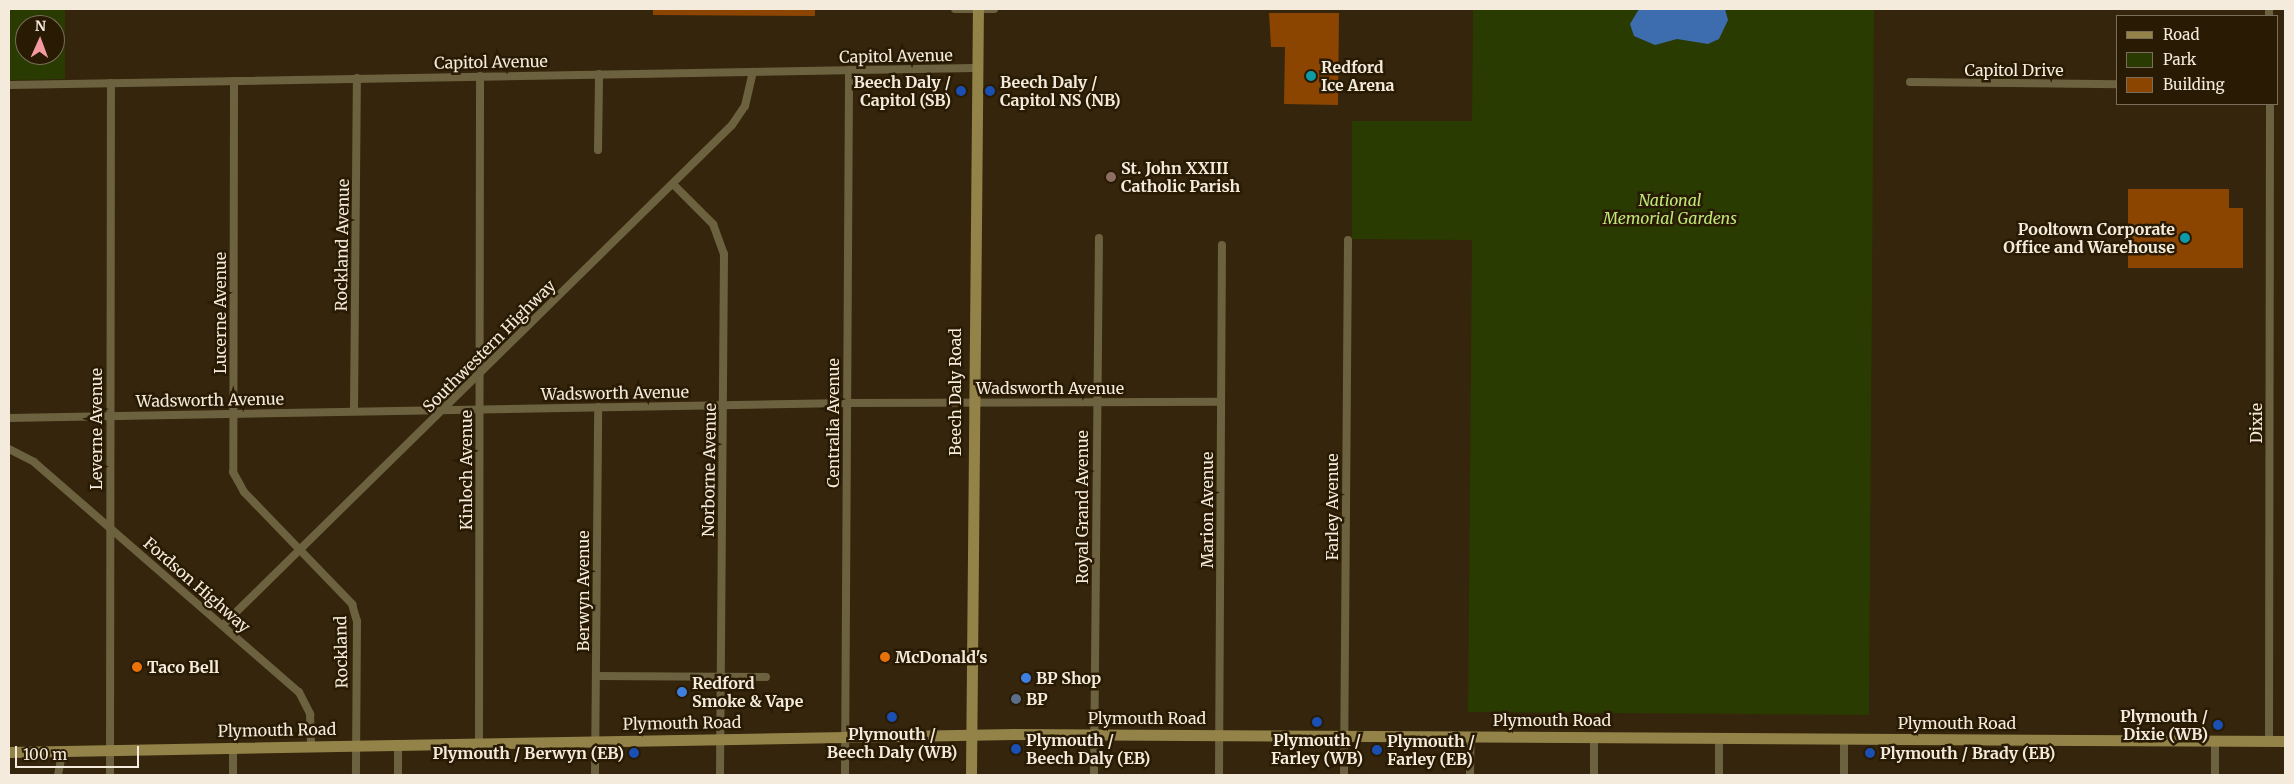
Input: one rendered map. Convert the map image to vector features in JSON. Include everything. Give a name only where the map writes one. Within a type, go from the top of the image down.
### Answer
[{"type":"main road","name":"Beech Daly Road","points":[[971,775],[974,68],[978,9]]},
{"type":"main road","name":"Plymouth Road","points":[[9,752],[971,734],[2285,741]]},
{"type":"street","points":[[955,9],[994,9]]},
{"type":"street","name":"Capitol Avenue","points":[[9,85],[974,68]]},
{"type":"street","name":"Centralia Avenue","points":[[845,775],[849,70]]},
{"type":"street","name":"Southwestern Highway","points":[[223,625],[444,410],[738,118],[753,72]]},
{"type":"street","points":[[598,150],[599,74]]},
{"type":"street","name":"Kinloch Avenue","points":[[479,743],[480,76]]},
{"type":"street","name":"Rockland Avenue","points":[[354,412],[357,78]]},
{"type":"street","name":"Lucerne Avenue","points":[[234,81],[232,464],[237,482],[301,549]]},
{"type":"street","name":"Capitol Drive","points":[[1910,82],[2116,84]]},
{"type":"street","name":"Leverne Avenue","points":[[110,775],[109,416],[111,83]]},
{"type":"street","name":"Dixie","points":[[2269,741],[2270,105]]},
{"type":"street","name":"Norborne Avenue","points":[[673,184],[713,224],[723,243],[720,775]]},
{"type":"street","name":"Royal Grand Avenue","points":[[1094,775],[1099,238]]},
{"type":"street","name":"Farley Avenue","points":[[1344,775],[1348,240]]},
{"type":"street","name":"Marion Avenue","points":[[1219,775],[1222,245]]},
{"type":"street","name":"Wadsworth Avenue","points":[[9,418],[972,401],[1221,402]]},
{"type":"street","name":"Berwyn Avenue","points":[[595,775],[598,407]]},
{"type":"street","name":"Fordson Highway","points":[[9,448],[34,462],[223,625],[302,696],[310,714],[311,746]]},
{"type":"street","name":"Rockland","points":[[301,549],[355,612],[356,775]]},
{"type":"street","points":[[596,676],[720,674],[766,677]]},
{"type":"street","points":[[1470,775],[1472,736]]},
{"type":"street","points":[[1594,737],[1594,775]]},
{"type":"street","points":[[1719,738],[1719,775]]},
{"type":"street","points":[[1844,738],[1844,775]]},
{"type":"street","points":[[2215,775],[2216,741]]},
{"type":"street","points":[[398,745],[398,775]]},
{"type":"street","points":[[233,747],[233,775]]},
{"type":"street","points":[[58,775],[63,750]]},
{"type":"green space","points":[[9,9],[65,9],[65,15],[15,15],[15,65],[65,65],[65,79],[9,80]]},
{"type":"green space","name":"National Memorial Gardens","points":[[1473,9],[1874,9],[1869,715],[1468,712],[1472,240],[1352,239],[1352,121],[1472,121]]},
{"type":"water","points":[[1639,9],[1725,9],[1728,20],[1719,39],[1708,44],[1677,39],[1655,45],[1634,36],[1630,24]]},
{"type":"building","points":[[653,9],[815,9],[815,16],[653,15]]},
{"type":"building","name":"Redford Ice Arena","points":[[1269,13],[1339,13],[1338,105],[1284,104],[1285,47],[1271,47]]},
{"type":"building","name":"Pooltown Corporate Office and Warehouse","points":[[2128,189],[2229,189],[2229,208],[2243,208],[2243,268],[2128,268]]},
{"type":"place","name":"Redford Ice Arena","points":[[1311,76]]},
{"type":"place","name":"Beech Daly / Capitol (SB)","points":[[961,91]]},
{"type":"place","name":"Beech Daly / Capitol NS (NB)","points":[[990,91]]},
{"type":"place","name":"St. John XXIII Catholic Parish","points":[[1111,177]]},
{"type":"place","name":"Pooltown Corporate Office and Warehouse","points":[[2185,238]]},
{"type":"place","name":"McDonald's","points":[[885,657]]},
{"type":"place","name":"Taco Bell","points":[[137,667]]},
{"type":"place","name":"BP Shop","points":[[1026,678]]},
{"type":"place","name":"Redford Smoke & Vape","points":[[682,692]]},
{"type":"place","name":"BP","points":[[1016,699]]},
{"type":"place","name":"Plymouth / Beech Daly (WB)","points":[[892,717]]},
{"type":"place","name":"Plymouth / Farley (WB)","points":[[1317,722]]},
{"type":"place","name":"Plymouth / Dixie (WB)","points":[[2218,725]]},
{"type":"place","name":"Plymouth / Beech Daly (EB)","points":[[1016,749]]},
{"type":"place","name":"Plymouth / Farley (EB)","points":[[1377,750]]},
{"type":"place","name":"Plymouth / Berwyn (EB)","points":[[634,753]]},
{"type":"place","name":"Plymouth / Brady (EB)","points":[[1870,753]]}]
